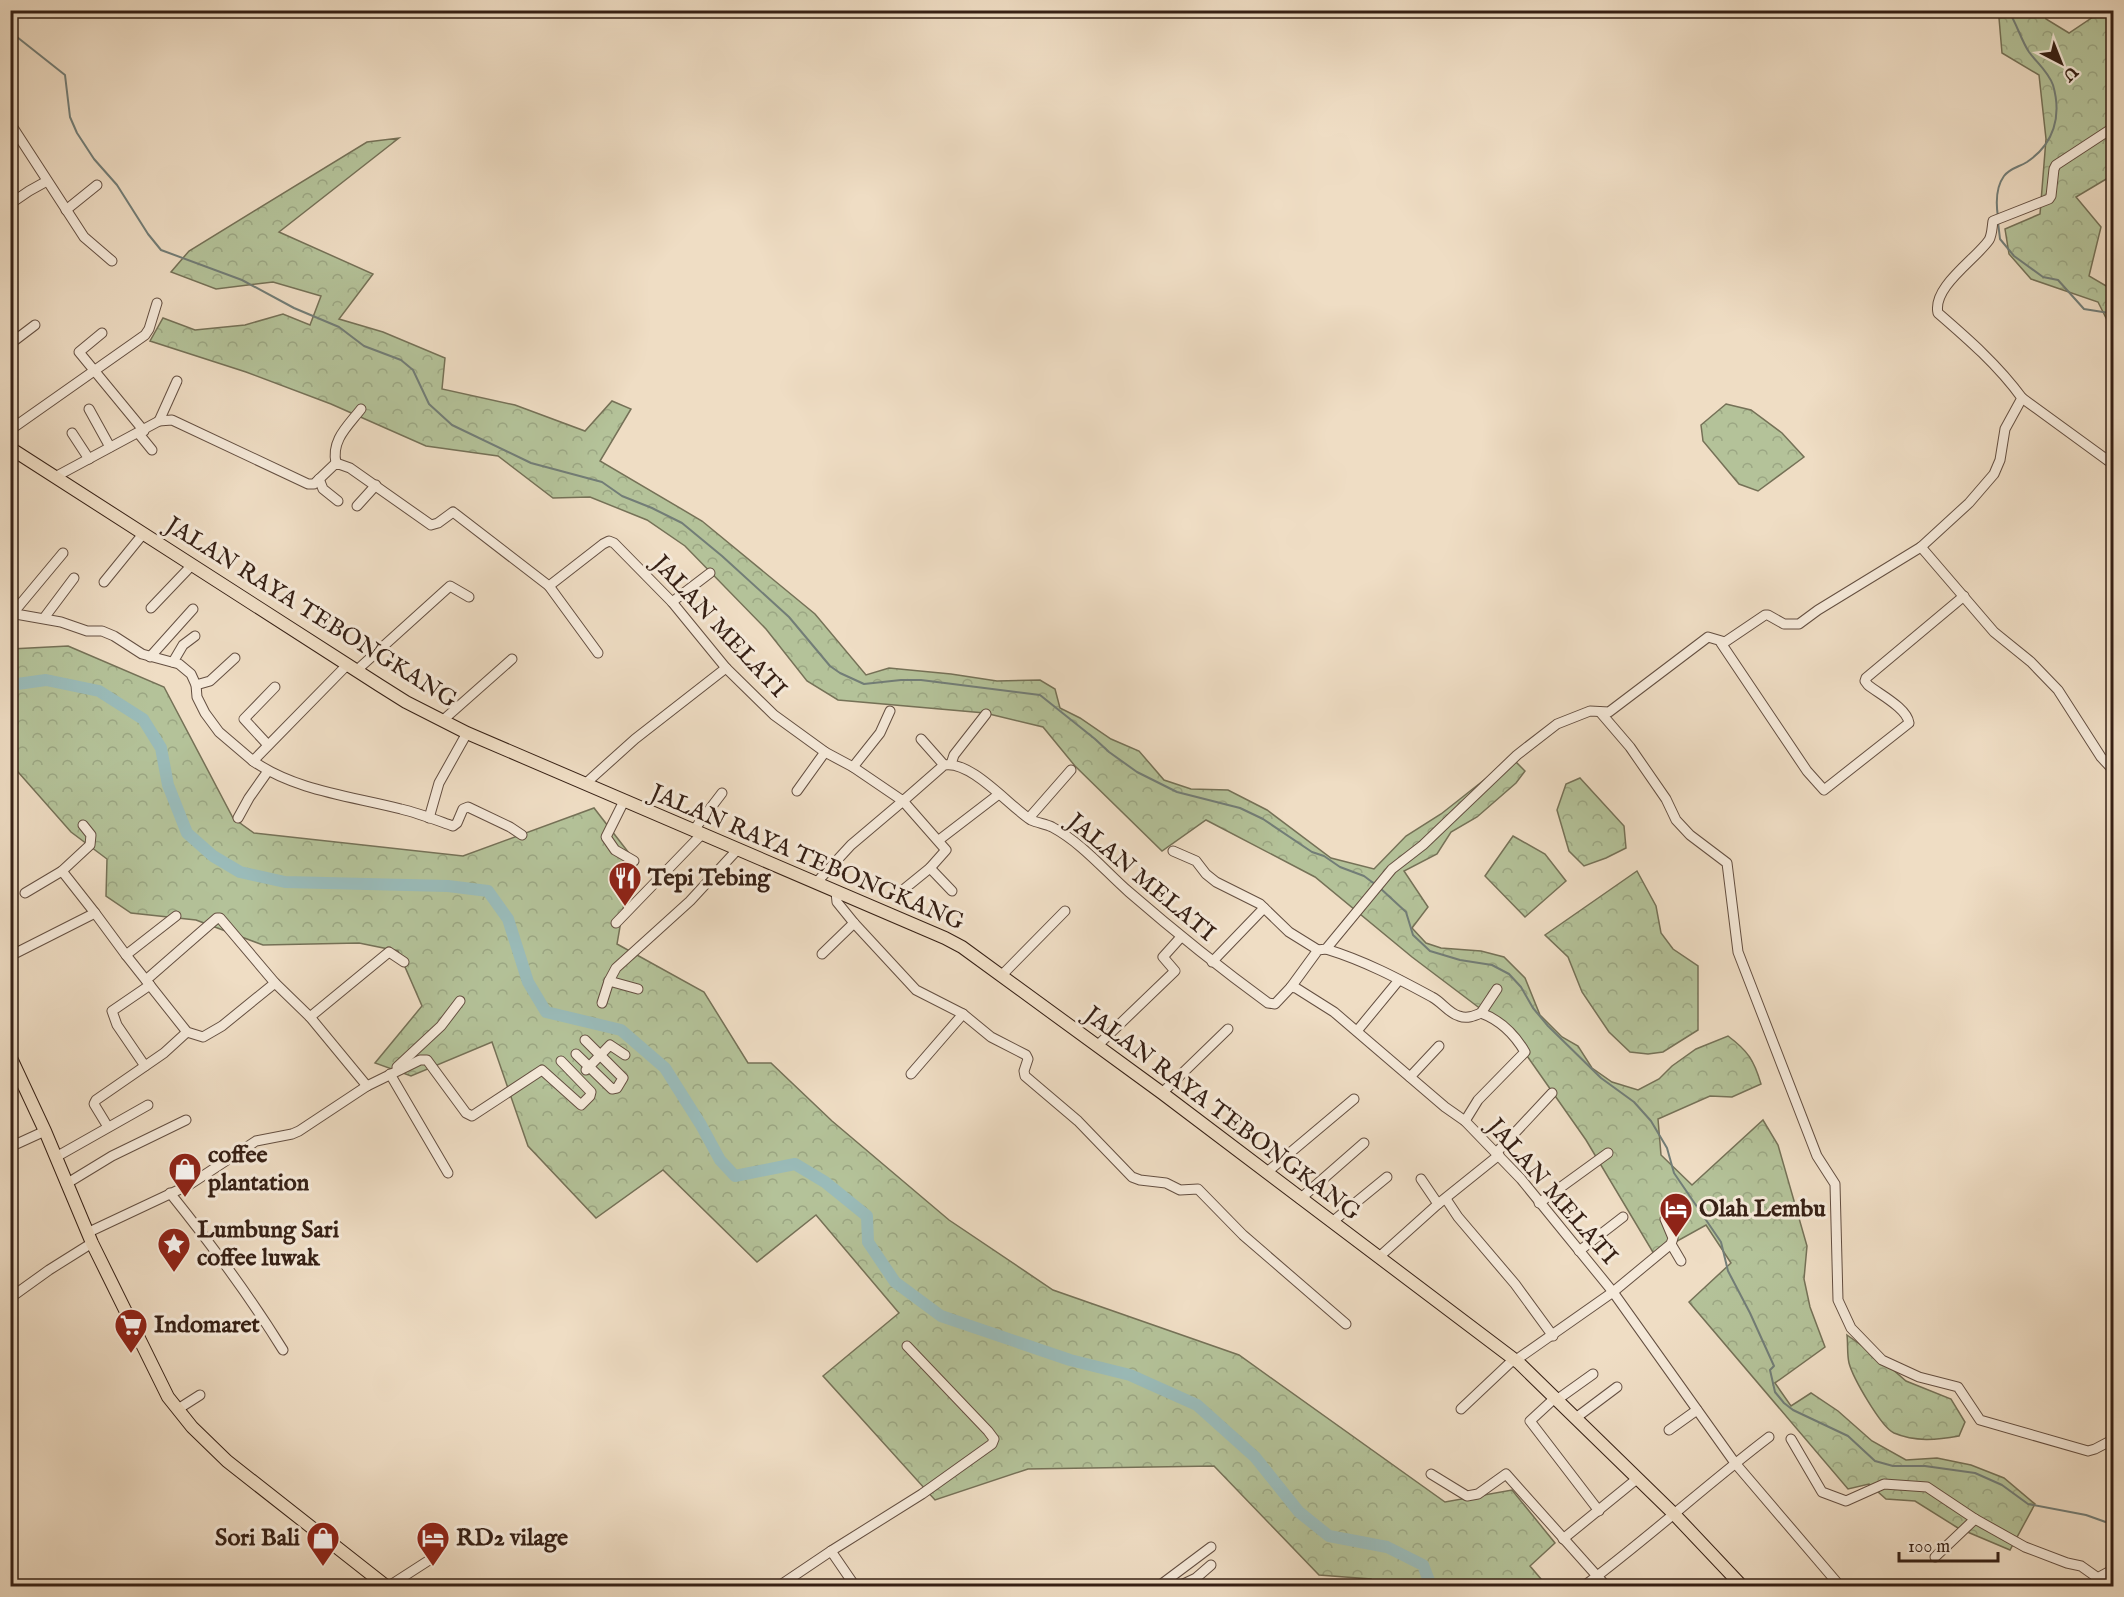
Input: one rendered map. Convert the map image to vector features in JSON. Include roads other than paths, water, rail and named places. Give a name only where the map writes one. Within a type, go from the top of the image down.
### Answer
[{"type":"main road","name":"JALAN RAYA TEBONGKANG","points":[[11,450],[406,702],[442,721],[955,943],[1162,1093],[1515,1360],[1638,1478],[1742,1587]]},
{"type":"main road","points":[[10,1056],[45,1131],[90,1238],[156,1373],[178,1409],[192,1426],[238,1470],[388,1587]]},
{"type":"street","points":[[10,123],[84,237],[112,261]]},
{"type":"street","points":[[2114,127],[2056,165],[2049,200],[1993,221],[1990,238],[1956,274],[1936,305],[1938,312],[2008,378],[2022,398],[2114,465]]},
{"type":"street","points":[[10,204],[47,181]]},
{"type":"street","points":[[66,210],[97,185]]},
{"type":"street","points":[[10,430],[145,335],[153,319],[157,303]]},
{"type":"street","points":[[10,344],[35,325]]},
{"type":"street","points":[[102,333],[79,351],[141,432],[152,450]]},
{"type":"street","points":[[55,477],[163,420],[177,381]]},
{"type":"street","points":[[1721,643],[1765,615],[1784,624],[1799,624],[1921,546],[1969,503],[1994,474],[2000,460],[2005,429],[2022,398]]},
{"type":"street","points":[[89,409],[110,447]]},
{"type":"street","points":[[336,463],[334,457],[337,440],[361,410]]},
{"type":"street","points":[[163,420],[228,445],[308,484],[314,484],[336,463]]},
{"type":"street","points":[[72,433],[89,459]]},
{"type":"street","points":[[336,463],[350,468],[431,525],[438,523],[453,512],[549,586],[598,653]]},
{"type":"street","points":[[320,479],[323,489],[338,501]]},
{"type":"street","points":[[357,506],[376,485]]},
{"type":"street","points":[[104,582],[143,534]]},
{"type":"street","name":"JALAN MELATI","points":[[549,586],[603,543],[609,541],[614,543],[672,602],[726,668],[774,715],[825,752],[853,767],[903,801],[939,840]]},
{"type":"street","points":[[1921,546],[1994,632],[2031,662],[2058,690],[2101,757],[2114,771]]},
{"type":"street","points":[[12,613],[63,553]]},
{"type":"street","points":[[151,608],[192,565]]},
{"type":"street","points":[[672,602],[710,573]]},
{"type":"street","points":[[44,618],[74,578]]},
{"type":"street","points":[[253,761],[353,667],[450,586],[469,597]]},
{"type":"street","points":[[1291,987],[1392,869],[1423,845],[1517,755],[1557,724],[1590,711],[1609,712],[1708,637],[1721,643],[1807,771],[1824,790],[1909,723],[1908,718],[1894,703],[1868,685],[1866,678],[1964,596]]},
{"type":"street","points":[[150,657],[193,609]]},
{"type":"street","points":[[12,613],[44,618],[87,631],[102,631],[150,657],[179,663],[186,669],[196,686],[197,697],[219,732],[268,771],[331,794],[402,809],[455,825],[463,809],[468,807],[522,835]]},
{"type":"street","points":[[172,662],[183,645],[195,636]]},
{"type":"street","points":[[196,686],[210,681],[235,658]]},
{"type":"street","points":[[442,721],[512,659]]},
{"type":"street","points":[[585,783],[644,732],[726,668]]},
{"type":"street","points":[[268,745],[244,719],[275,687]]},
{"type":"street","points":[[853,767],[880,733],[890,711]]},
{"type":"street","points":[[1600,712],[1630,747],[1666,799],[1676,820],[1690,835],[1727,863],[1738,952],[1817,1156],[1835,1184],[1838,1300],[1851,1328],[1882,1360],[1919,1377],[1958,1387],[1980,1420],[2088,1451],[2114,1439]]},
{"type":"street","points":[[816,883],[852,845],[948,764],[986,714]]},
{"type":"street","points":[[429,818],[439,783],[467,733]]},
{"type":"street","points":[[921,740],[948,764]]},
{"type":"street","points":[[797,791],[825,752]]},
{"type":"street","name":"JALAN MELATI","points":[[948,764],[977,776],[1029,818],[1051,827],[1083,850],[1181,937],[1272,1005],[1291,987],[1334,1012],[1445,1107],[1465,1121],[1498,1154],[1613,1292],[1735,1463],[1840,1587]]},
{"type":"street","points":[[1029,818],[1071,770]]},
{"type":"street","points":[[238,818],[268,771]]},
{"type":"street","points":[[616,923],[697,832],[722,793]]},
{"type":"street","points":[[898,894],[946,852],[939,840],[999,794]]},
{"type":"street","points":[[624,801],[606,837],[615,850],[634,861]]},
{"type":"street","points":[[26,893],[62,871],[90,845],[91,835],[83,825]]},
{"type":"street","points":[[602,1004],[609,981],[620,964],[690,901],[738,849]]},
{"type":"street","points":[[1173,851],[1196,861],[1216,882],[1264,908],[1289,932],[1322,949],[1380,968],[1434,998],[1453,1014],[1462,1017],[1473,1016],[1481,1012],[1497,989]]},
{"type":"street","points":[[930,868],[952,891]]},
{"type":"street","points":[[62,871],[187,1032],[202,1037],[209,1035],[275,983]]},
{"type":"street","points":[[836,892],[837,902],[854,923],[916,990],[963,1014],[991,1037],[1026,1055],[1028,1059],[1024,1071],[1025,1076],[1078,1121],[1126,1172],[1140,1180],[1166,1183],[1176,1189],[1198,1189],[1243,1235],[1346,1324]]},
{"type":"street","points":[[1212,962],[1264,908]]},
{"type":"street","points":[[1001,976],[1065,911]]},
{"type":"street","points":[[10,956],[95,913]]},
{"type":"street","points":[[126,955],[176,916]]},
{"type":"street","points":[[145,1066],[117,1025],[112,1011],[148,982],[218,918],[275,983],[310,1017],[367,1086]]},
{"type":"street","points":[[822,954],[854,923]]},
{"type":"street","points":[[1097,1046],[1174,971],[1163,957],[1181,937]]},
{"type":"street","points":[[310,1017],[389,952],[404,962]]},
{"type":"street","points":[[609,981],[638,989]]},
{"type":"street","points":[[1357,1032],[1400,981]]},
{"type":"street","points":[[391,1073],[441,1026],[460,1001]]},
{"type":"street","points":[[1465,1121],[1478,1100],[1525,1052],[1508,1029],[1481,1012]]},
{"type":"street","points":[[911,1074],[963,1014]]},
{"type":"street","points":[[1162,1093],[1228,1029]]},
{"type":"street","points":[[108,1127],[94,1102],[164,1053],[187,1032]]},
{"type":"street","points":[[576,1054],[612,1089],[617,1088],[623,1078],[585,1040]]},
{"type":"street","points":[[577,1077],[610,1045],[625,1055]]},
{"type":"street","points":[[1410,1077],[1439,1046]]},
{"type":"street","points":[[12,1294],[90,1238],[170,1193],[202,1178],[256,1141],[299,1131],[367,1086],[420,1060],[427,1060],[466,1113],[472,1116],[542,1070],[581,1105],[591,1092],[561,1061]]},
{"type":"street","points":[[391,1073],[448,1173]]},
{"type":"street","points":[[1379,1257],[1498,1154],[1552,1093]]},
{"type":"street","points":[[1266,1173],[1354,1099]]},
{"type":"street","points":[[56,1157],[148,1105]]},
{"type":"street","points":[[66,1184],[112,1156],[186,1120]]},
{"type":"street","points":[[10,1147],[45,1131]]},
{"type":"street","points":[[1300,1199],[1364,1143]]},
{"type":"street","points":[[1539,1203],[1608,1154]]},
{"type":"street","points":[[1332,1222],[1387,1177]]},
{"type":"street","points":[[1421,1179],[1458,1217],[1515,1284],[1553,1336]]},
{"type":"street","points":[[170,1193],[219,1254],[259,1310],[283,1350]]},
{"type":"street","points":[[1579,1251],[1623,1217]]},
{"type":"street","points":[[1461,1409],[1515,1360],[1553,1336],[1613,1292],[1671,1244],[1673,1238],[1665,1219]]},
{"type":"street","points":[[1671,1244],[1681,1261]]},
{"type":"street","points":[[779,1587],[831,1551],[922,1494],[992,1444],[994,1439],[988,1431],[906,1346]]},
{"type":"street","points":[[1593,1374],[1557,1398],[1530,1421],[1599,1511]]},
{"type":"street","points":[[1576,1418],[1617,1387]]},
{"type":"street","points":[[178,1409],[200,1395]]},
{"type":"street","points":[[1669,1430],[1697,1410]]},
{"type":"street","points":[[1584,1587],[1639,1545],[1769,1437]]},
{"type":"street","points":[[1791,1439],[1822,1492],[1846,1502],[1884,1484],[1927,1487],[1975,1519],[2036,1552],[2083,1567],[2098,1578]]},
{"type":"street","points":[[1431,1474],[1467,1496],[1478,1494],[1506,1474],[1606,1587]]},
{"type":"street","points":[[1563,1539],[1638,1478]]},
{"type":"street","points":[[1935,1557],[1975,1519]]},
{"type":"street","points":[[1174,1584],[1210,1546]]},
{"type":"street","points":[[831,1551],[855,1587]]},
{"type":"street","points":[[388,1587],[434,1557]]},
{"type":"street","points":[[1159,1587],[1196,1578],[1211,1565]]},
{"type":"street","points":[[2090,1587],[2098,1578],[2114,1569]]},
{"type":"waterway","points":[[1998,217],[1997,196],[2001,180],[2009,171],[2027,162],[2044,147],[2053,128],[2057,108],[2051,80],[2029,52],[2008,10]]},
{"type":"waterway","points":[[10,34],[65,75],[70,117],[77,133],[94,159],[117,185],[161,250],[242,280],[294,308],[339,327],[364,346],[401,360],[413,370],[429,404],[452,425],[531,463],[602,482],[622,496],[682,523],[789,617],[830,666],[840,673],[864,684],[921,680],[1040,695],[1137,772],[1177,792],[1240,808],[1263,819],[1312,852],[1324,856],[1340,867],[1364,876],[1376,885]]},
{"type":"waterway","points":[[1998,222],[2000,239],[2014,256],[2043,277],[2058,280],[2084,309],[2109,313],[2114,310]]},
{"type":"waterway","points":[[10,685],[46,680],[99,691],[143,719],[161,748],[168,785],[187,833],[213,856],[240,872],[285,882],[448,886],[488,891],[508,919],[528,982],[546,1012],[621,1030],[665,1068],[720,1160],[735,1176],[795,1164],[825,1182],[867,1216],[868,1242],[895,1282],[941,1316],[1070,1360],[1130,1375],[1197,1405],[1255,1457],[1299,1512],[1329,1536],[1387,1547],[1423,1565],[1431,1586]]},
{"type":"waterway","points":[[1380,888],[1406,912],[1413,935],[1430,951],[1460,960],[1492,965],[1509,974],[1521,987],[1533,1008],[1548,1026],[1601,1078],[1634,1102],[1651,1121],[1667,1148],[1674,1173],[1721,1242],[1728,1271],[1774,1366],[1770,1370],[1775,1392],[1784,1403],[1793,1410],[1848,1436],[1875,1461],[1893,1466],[1925,1466],[1975,1473],[2002,1485],[2028,1504],[2086,1515],[2114,1525]]},
{"type":"place","name":"Tepi Tebing","points":[[625,907]]},
{"type":"place","name":"coffee plantation","points":[[185,1198]]},
{"type":"place","name":"Olah Lembu","points":[[1676,1238]]},
{"type":"place","name":"Lumbung Sari coffee luwak","points":[[174,1273]]},
{"type":"place","name":"Indomaret","points":[[131,1354]]},
{"type":"place","name":"Sori Bali","points":[[323,1567]]},
{"type":"place","name":"RD2 vilage","points":[[433,1567]]}]
